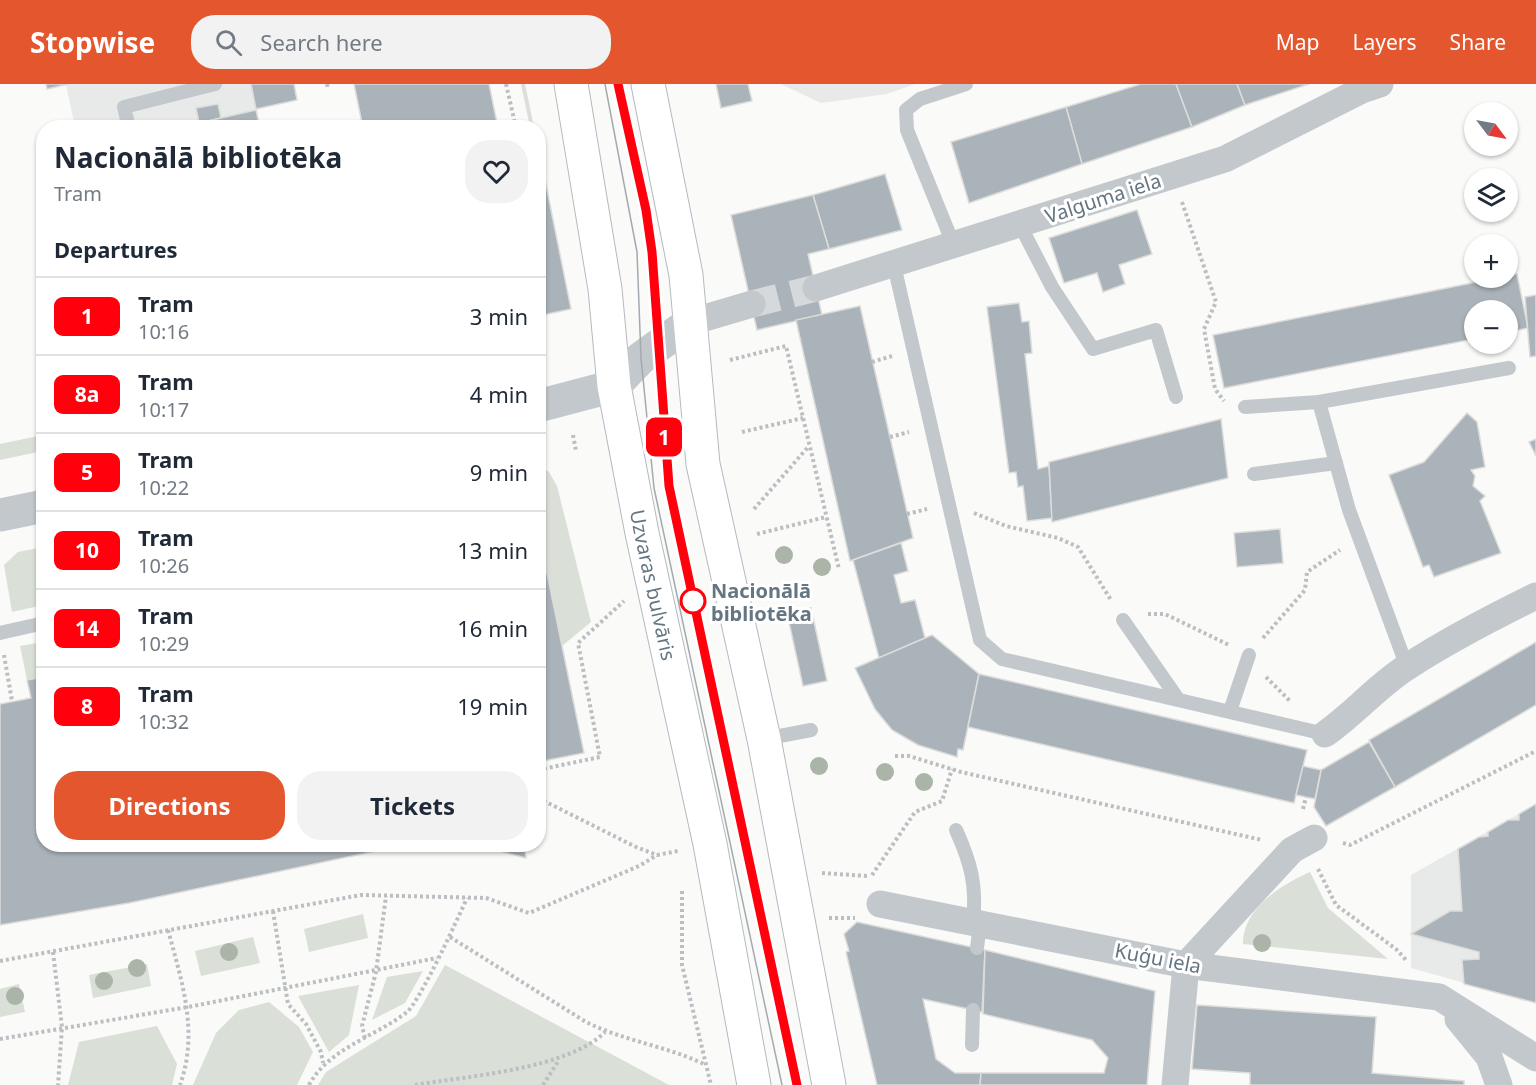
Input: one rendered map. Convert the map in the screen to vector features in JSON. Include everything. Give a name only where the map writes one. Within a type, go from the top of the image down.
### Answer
[{"type":"main road","name":"Uzvaras bulvāris","points":[[571,84],[605,290],[614,386],[642,533],[710,844],[754,1085]]},
{"type":"main road","points":[[648,84],[686,275],[703,464],[764,739],[829,1085]]},
{"type":"street","name":"Valguma iela","points":[[816,288],[1225,159],[1380,84]]},
{"type":"street","points":[[546,404],[614,386],[641,358],[691,322],[752,304]]},
{"type":"street","points":[[0,515],[36,508]]},
{"type":"street","points":[[1325,734],[1343,722],[1365,698],[1407,667],[1536,596]]},
{"type":"street","points":[[1175,1085],[1186,965],[1303,844]]},
{"type":"street","name":"Kuģu iela","points":[[879,904],[977,931],[1186,965],[1439,998],[1536,1058]]},
{"type":"street","points":[[1439,998],[1489,1058],[1499,1085]]},
{"type":"lane","points":[[127,120],[124,107],[215,84]]},
{"type":"lane","points":[[954,246],[907,130],[906,110],[920,99],[966,84]]},
{"type":"lane","points":[[1020,225],[1052,287],[1093,349],[1156,330],[1176,397]]},
{"type":"lane","points":[[894,265],[980,640],[1002,658],[1325,734]]},
{"type":"lane","points":[[1245,407],[1319,402],[1509,368]]},
{"type":"lane","points":[[1319,402],[1359,538],[1407,667]]},
{"type":"lane","points":[[1254,474],[1336,463]]},
{"type":"lane","points":[[1121,617],[1178,699]]},
{"type":"lane","points":[[1,639],[36,626]]},
{"type":"lane","points":[[1230,711],[1249,655]]},
{"type":"lane","points":[[764,739],[812,730]]},
{"type":"lane","points":[[956,830],[968,857],[976,895],[977,931]]},
{"type":"lane","points":[[972,1045],[973,1010]]},
{"type":"path","points":[[506,84],[514,120]]},
{"type":"path","points":[[1173,175],[1216,302],[1204,329],[1215,389],[1222,401],[1245,407]]},
{"type":"path","points":[[730,360],[786,346],[839,569]]},
{"type":"path","points":[[872,362],[890,357]]},
{"type":"path","points":[[742,432],[803,418]]},
{"type":"path","points":[[890,437],[907,433]]},
{"type":"path","points":[[573,435],[576,451]]},
{"type":"path","points":[[754,509],[810,446]]},
{"type":"path","points":[[947,503],[1006,526],[1058,538],[1078,548],[1121,617],[1165,614],[1249,655],[1275,687],[1325,734]]},
{"type":"path","points":[[908,514],[926,509]]},
{"type":"path","points":[[757,534],[826,517]]},
{"type":"path","points":[[1249,655],[1305,590],[1307,572],[1359,538]]},
{"type":"path","points":[[546,768],[600,757],[578,643],[632,594]]},
{"type":"path","points":[[1,639],[12,701]]},
{"type":"path","points":[[1303,844],[1350,845],[1536,751]]},
{"type":"path","points":[[895,756],[909,756],[952,769],[1267,841]]},
{"type":"path","points":[[872,876],[915,812],[942,801],[952,769]]},
{"type":"path","points":[[546,802],[636,847],[657,855]]},
{"type":"path","points":[[1303,844],[1336,904],[1396,949],[1439,998]]},
{"type":"path","points":[[0,961],[361,895],[486,898],[529,913],[639,866],[657,855],[683,850]]},
{"type":"path","points":[[822,873],[880,877]]},
{"type":"path","points":[[365,1038],[362,1026],[376,972],[386,896]]},
{"type":"path","points":[[309,1085],[323,1063],[409,1010],[450,937],[468,898]]},
{"type":"path","points":[[273,911],[288,1004],[306,1024],[321,1052],[323,1063]]},
{"type":"path","points":[[168,930],[188,1007],[190,1032],[180,1085]]},
{"type":"path","points":[[450,937],[605,1032],[681,1053],[706,1066]]},
{"type":"path","points":[[53,952],[62,1027],[58,1085]]},
{"type":"path","points":[[0,1039],[188,1007],[284,987],[376,972],[437,958]]},
{"type":"path","points":[[415,1085],[560,1059],[593,1044],[605,1032]]},
{"type":"path","points":[[543,1085],[560,1059]]},
{"type":"shaded area","points":[[46,84],[251,84],[259,120],[74,120],[66,85],[47,89]]},
{"type":"shaded area","points":[[521,84],[525,84],[533,120],[529,120]]},
{"type":"shaded area","points":[[781,84],[915,84],[887,94],[821,103]]},
{"type":"shaded area","points":[[36,436],[36,452],[0,460],[0,444]]},
{"type":"shaded area","points":[[546,470],[557,486],[591,622],[562,646],[547,573]]},
{"type":"shaded area","points":[[36,548],[36,607],[12,612],[4,565],[18,552]]},
{"type":"shaded area","points":[[36,643],[36,678],[27,680],[20,646]]},
{"type":"shaded area","points":[[1536,804],[1536,1003],[1411,968],[1411,875]]},
{"type":"shaded area","points":[[1310,872],[1328,908],[1388,959],[1243,944],[1249,919],[1266,899],[1287,884]]},
{"type":"shaded area","points":[[363,914],[368,938],[309,952],[304,929]]},
{"type":"shaded area","points":[[253,937],[260,963],[201,976],[195,951]]},
{"type":"shaded area","points":[[147,964],[151,986],[93,998],[89,975]]},
{"type":"shaded area","points":[[445,965],[669,1085],[318,1085],[326,1072],[416,1016]]},
{"type":"shaded area","points":[[423,971],[405,1003],[372,1020],[387,977]]},
{"type":"shaded area","points":[[19,984],[25,1012],[0,1017],[0,989]]},
{"type":"shaded area","points":[[359,985],[349,1035],[329,1052],[298,996]]},
{"type":"shaded area","points":[[269,1002],[299,1027],[313,1052],[297,1085],[193,1085],[216,1033],[239,1010]]},
{"type":"shaded area","points":[[157,1026],[177,1064],[172,1085],[68,1085],[79,1042]]},
{"type":"building","points":[[46,84],[68,84],[47,89]]},
{"type":"building","points":[[251,84],[294,84],[297,100],[256,109]]},
{"type":"building","points":[[354,84],[489,84],[496,120],[361,120]]},
{"type":"building","points":[[716,84],[748,84],[752,101],[721,108]]},
{"type":"building","points":[[1141,84],[1176,84],[1192,127],[1082,164],[1066,107]]},
{"type":"building","points":[[1176,84],[1237,84],[1245,105],[1192,127]]},
{"type":"building","points":[[1237,84],[1309,84],[1245,105]]},
{"type":"building","points":[[218,104],[221,118],[198,120],[196,108]]},
{"type":"building","points":[[1066,107],[1082,164],[969,203],[951,142]]},
{"type":"building","points":[[256,110],[258,120],[212,120]]},
{"type":"building","points":[[885,174],[902,230],[829,249],[813,195]]},
{"type":"building","points":[[546,185],[571,309],[546,314]]},
{"type":"building","points":[[813,195],[829,249],[808,254],[822,315],[757,330],[731,215]]},
{"type":"building","points":[[1137,210],[1152,254],[1119,265],[1125,284],[1103,292],[1097,273],[1064,283],[1049,238]]},
{"type":"building","points":[[1518,279],[1528,328],[1518,330],[1518,300],[1464,300],[1464,341],[1224,388],[1213,335],[1464,285],[1464,288],[1518,288]]},
{"type":"building","points":[[1536,295],[1536,356],[1530,357],[1525,297]]},
{"type":"building","points":[[1019,303],[1022,322],[1029,321],[1032,353],[1025,354],[1038,469],[1049,466],[1052,518],[1027,521],[1023,486],[1018,487],[1016,472],[1009,473],[987,307]]},
{"type":"building","points":[[860,306],[913,538],[850,561],[796,320]]},
{"type":"building","points":[[1467,413],[1477,422],[1485,467],[1471,470],[1475,476],[1473,486],[1485,496],[1480,501],[1501,553],[1434,577],[1429,565],[1423,567],[1389,475],[1424,462]]},
{"type":"building","points":[[1221,419],[1228,478],[1052,522],[1049,462]]},
{"type":"building","points":[[1536,439],[1536,456],[1529,442]]},
{"type":"building","points":[[1280,529],[1283,563],[1237,567],[1234,533]]},
{"type":"building","points":[[901,543],[908,571],[894,575],[901,603],[915,600],[925,638],[879,658],[853,560]]},
{"type":"building","points":[[546,573],[584,753],[546,760]]},
{"type":"building","points":[[811,608],[827,681],[803,686],[787,613]]},
{"type":"building","points":[[932,635],[979,674],[963,750],[958,749],[957,757],[918,745],[892,730],[875,709],[855,668]]},
{"type":"building","points":[[1536,642],[1536,705],[1395,787],[1369,740]]},
{"type":"building","points":[[979,674],[1307,750],[1294,803],[968,727]]},
{"type":"building","points":[[36,678],[36,852],[371,852],[129,903],[0,925],[0,704],[31,698],[27,680]]},
{"type":"building","points":[[1369,742],[1395,787],[1326,826],[1314,807],[1321,770]]},
{"type":"building","points":[[1303,766],[1321,770],[1315,799],[1296,795]]},
{"type":"building","points":[[1536,804],[1536,1003],[1464,984],[1462,960],[1479,959],[1479,952],[1411,934],[1450,911],[1462,911],[1458,849],[1479,837],[1488,836],[1488,832],[1508,820],[1519,820],[1519,814]]},
{"type":"building","points":[[503,852],[525,852],[526,858]]},
{"type":"building","points":[[857,922],[985,950],[982,1012],[923,999],[936,1059],[955,1073],[981,1073],[980,1085],[877,1085],[846,952],[849,951],[844,934]]},
{"type":"building","points":[[985,950],[1155,991],[1147,1085],[980,1085],[981,1073],[1104,1073],[1108,1058],[1092,1040],[983,1014]]},
{"type":"building","points":[[1197,1005],[1376,1017],[1372,1073],[1464,1081],[1464,1085],[1250,1085],[1250,1073],[1192,1069]]},
{"type":"tunnel","points":[[752,304],[816,288]]},
{"type":"tram line","points":[[605,84],[637,252],[641,358],[654,488],[782,1085]]},
{"type":"tram line","points":[[618,84],[646,210],[652,252],[669,486],[797,1085]]},
{"type":"tram line","name":"1","points":[[618,84],[646,210],[652,252],[657,347],[669,486],[797,1085]]},
{"type":"place","name":"Nacionālā bibliotēka","points":[[693,601]]}]
